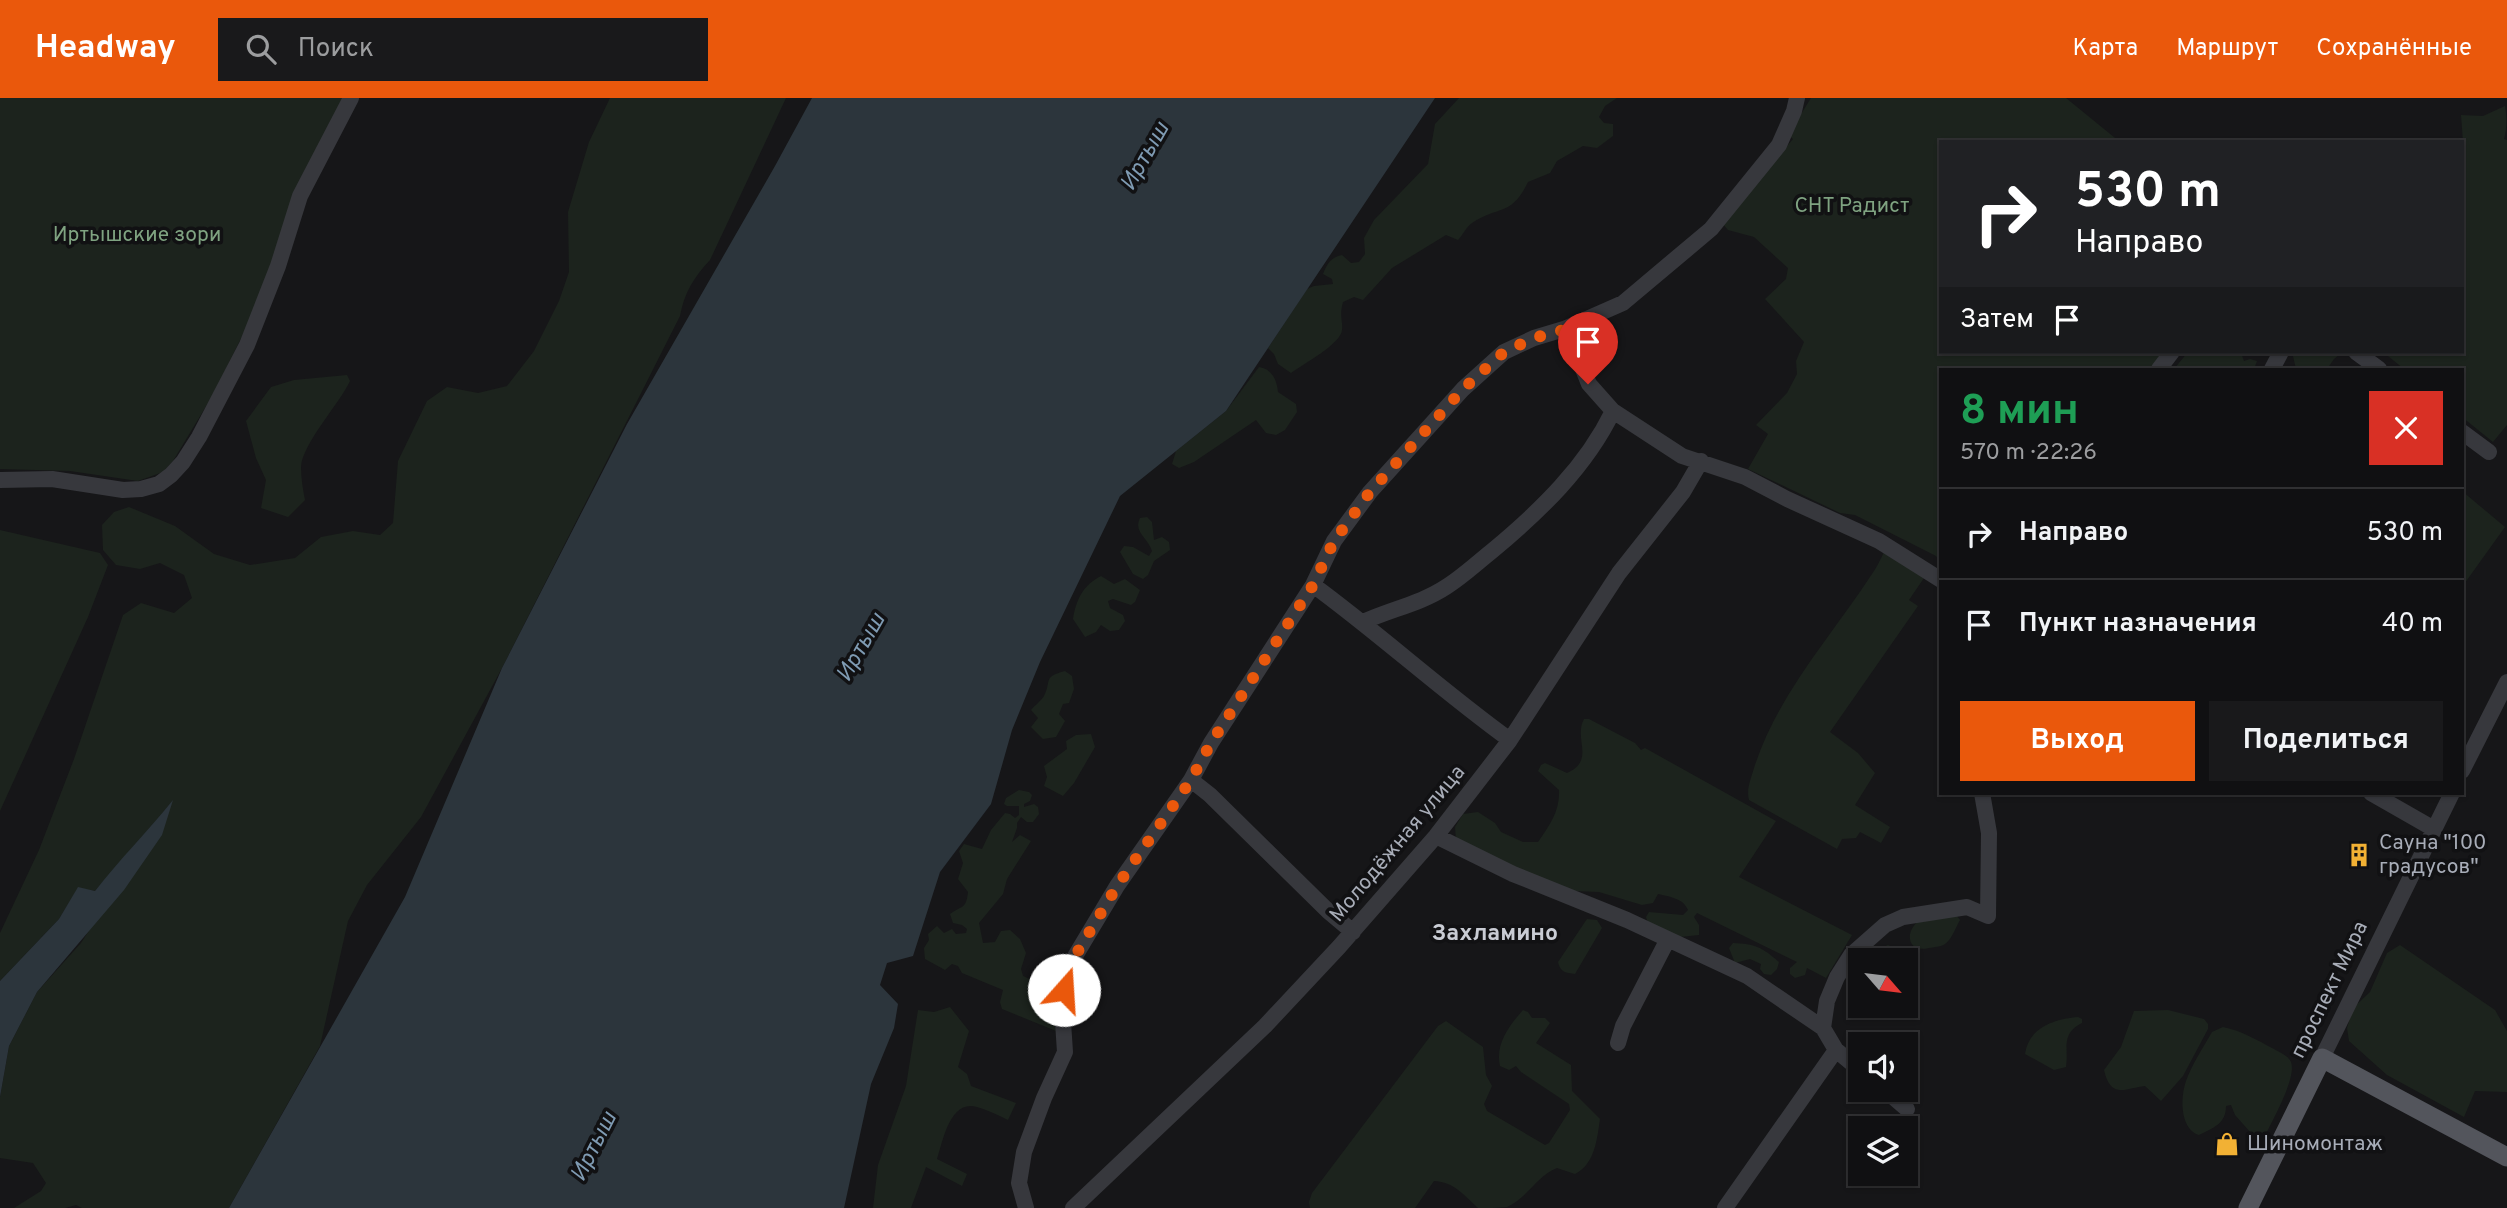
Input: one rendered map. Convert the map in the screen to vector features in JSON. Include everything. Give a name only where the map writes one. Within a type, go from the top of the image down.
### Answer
[{"type":"main road","points":[[2322,1058],[2507,1157]]},
{"type":"main road","name":"проспект Мира","points":[[2248,1208],[2322,1058]]},
{"type":"street","points":[[0,480],[52,479],[123,490],[141,489],[159,484],[183,462],[247,345],[278,266],[300,196],[351,98]]},
{"type":"street","points":[[1026,1208],[1020,1183],[1024,1152],[1065,1052],[1062,1007],[1065,973],[1117,886],[1191,780],[1211,743],[1313,585],[1334,541],[1370,492],[1463,389],[1504,352],[1534,338],[1564,330],[1623,303],[1712,229],[1779,145],[1797,98]]},
{"type":"street","points":[[1564,330],[1578,343],[1588,384],[1613,411],[1682,456],[1745,477],[1880,541],[1939,579]]},
{"type":"street","points":[[2160,368],[2170,354]]},
{"type":"street","points":[[2359,354],[2378,368]]},
{"type":"street","points":[[1363,622],[1389,610],[1407,607],[1447,587],[1515,532],[1584,460],[1613,411]]},
{"type":"street","points":[[2464,433],[2489,452]]},
{"type":"street","name":"Молодёжная улица","points":[[1073,1208],[1265,1026],[1353,932],[1436,836],[1510,740],[1619,573],[1683,492],[1701,461]]},
{"type":"street","points":[[1313,585],[1363,622],[1460,704],[1510,740]]},
{"type":"street","points":[[2464,767],[2507,682]]},
{"type":"street","points":[[1191,780],[1353,932]]},
{"type":"street","points":[[1823,1028],[1827,1001],[1837,977],[1851,955],[1885,925],[1903,917],[1967,907],[1988,916],[1989,833],[1982,795]]},
{"type":"street","points":[[2374,795],[2434,829]]},
{"type":"street","name":"проспект Мира","points":[[2322,1058],[2451,795]]},
{"type":"street","points":[[1436,836],[1513,874],[1668,939],[1747,976],[1823,1028],[1836,1049],[1848,1060]]},
{"type":"street","points":[[1618,1043],[1623,1026],[1668,939]]},
{"type":"street","points":[[1725,1208],[1836,1049]]},
{"type":"street","points":[[1900,1102],[1907,1108]]},
{"type":"green space","name":"Иртышские зори","points":[[0,98],[348,98],[255,310],[214,393],[173,461],[163,472],[138,481],[70,471],[0,469]]},
{"type":"green space","points":[[610,98],[786,98],[710,260],[690,286],[680,316],[502,668],[421,817],[367,885],[348,921],[320,1046],[229,1208],[82,1208],[76,1205],[65,1208],[14,1208],[41,1191],[46,1183],[33,1163],[0,1158],[0,1097],[9,1046],[37,992],[81,943],[172,802],[95,891],[78,888],[59,919],[0,981],[0,933],[39,850],[74,759],[123,615],[141,603],[174,613],[192,598],[184,575],[160,563],[140,569],[116,565],[103,550],[102,525],[114,512],[129,507],[175,526],[214,554],[250,565],[295,558],[321,537],[353,531],[380,535],[393,523],[398,461],[427,401],[447,387],[478,393],[507,386],[534,351],[559,301],[569,272],[568,212],[589,142]]},
{"type":"green space","points":[[1459,98],[1617,98],[1605,106],[1599,117],[1604,123],[1613,124],[1613,136],[1597,148],[1583,146],[1557,161],[1550,173],[1528,182],[1510,206],[1472,223],[1458,240],[1446,235],[1392,268],[1363,300],[1354,297],[1343,302],[1340,335],[1329,347],[1291,373],[1278,364],[1268,348],[1307,289],[1333,284],[1332,279],[1323,274],[1332,259],[1342,255],[1351,263],[1359,262],[1365,254],[1364,238],[1374,220],[1428,164],[1435,124]]},
{"type":"green space","name":"СНТ Радист","points":[[1811,98],[2066,98],[2118,140],[1939,140],[1939,354],[2165,354],[2155,368],[1939,368],[1939,561],[1936,556],[1855,515],[1840,513],[1748,469],[1768,434],[1756,425],[1787,393],[1797,374],[1796,361],[1804,342],[1765,299],[1786,279],[1788,268],[1754,237],[1728,230],[1722,223],[1793,139],[1788,135]]},
{"type":"green space","points":[[2505,106],[2507,425],[2493,442],[2464,419],[2464,368],[2403,368],[2385,354],[2464,354],[2464,140],[2461,115],[2483,116]]},
{"type":"green space","points":[[2186,354],[2241,354],[2244,361],[2257,361],[2254,368],[2175,368]]},
{"type":"green space","points":[[2292,354],[2340,354],[2328,368],[2296,368]]},
{"type":"green space","points":[[1259,367],[1273,376],[1278,392],[1296,404],[1297,412],[1285,430],[1276,435],[1266,433],[1256,420],[1194,462],[1179,468],[1172,464],[1176,451],[1226,411]]},
{"type":"green space","points":[[347,375],[350,381],[314,435],[303,458],[301,471],[305,500],[288,517],[261,508],[266,480],[256,458],[246,421],[271,387],[294,380]]},
{"type":"green space","points":[[2464,493],[2505,527],[2464,584]]},
{"type":"green space","points":[[1147,517],[1152,522],[1154,540],[1162,537],[1169,542],[1170,550],[1154,561],[1148,575],[1143,579],[1133,574],[1120,552],[1124,546],[1133,547],[1149,556],[1152,551],[1138,527],[1140,518]]},
{"type":"green space","points":[[0,530],[100,553],[108,565],[88,617],[0,811]]},
{"type":"green space","points":[[1885,550],[1926,575],[1909,600],[1918,606],[1830,732],[1858,753],[1875,773],[1855,805],[1890,827],[1881,843],[1860,832],[1856,838],[1842,839],[1837,849],[1749,800],[1748,788],[1764,741],[1776,716],[1806,667],[1874,571]]},
{"type":"green space","points":[[1101,576],[1114,584],[1125,579],[1140,590],[1131,605],[1113,599],[1108,601],[1110,608],[1123,615],[1125,621],[1119,630],[1110,631],[1101,625],[1096,632],[1085,637],[1073,619],[1074,612],[1085,589]]},
{"type":"green space","points":[[1065,671],[1072,676],[1074,689],[1069,703],[1063,704],[1059,714],[1065,721],[1056,737],[1043,739],[1031,727],[1038,718],[1031,710],[1044,696],[1050,678]]},
{"type":"green space","points":[[1584,719],[1589,719],[1635,743],[1641,750],[1645,748],[1776,821],[1739,877],[1852,935],[1826,978],[1807,968],[1805,975],[1795,978],[1790,974],[1790,968],[1797,962],[1697,913],[1694,917],[1699,925],[1699,935],[1680,937],[1649,926],[1646,917],[1649,912],[1683,915],[1688,910],[1676,899],[1658,894],[1653,903],[1642,905],[1599,892],[1573,891],[1516,871],[1456,840],[1455,827],[1463,814],[1478,812],[1495,823],[1501,832],[1523,842],[1538,842],[1556,811],[1559,790],[1538,771],[1545,763],[1567,773],[1576,768],[1582,755],[1581,727]]},
{"type":"green space","points":[[1091,734],[1095,747],[1074,783],[1063,796],[1044,786],[1047,777],[1044,766],[1067,749],[1066,741],[1076,735]]},
{"type":"green space","points":[[1019,790],[1032,795],[1024,807],[1034,804],[1038,807],[1039,814],[1033,822],[1027,822],[1021,817],[1012,842],[1020,835],[1031,841],[1007,879],[1003,894],[979,923],[983,943],[995,942],[1001,931],[1010,930],[1020,939],[1026,953],[1021,969],[1023,976],[1058,992],[1061,1033],[1002,1009],[1000,1002],[1003,990],[962,973],[958,966],[952,964],[945,970],[925,959],[924,948],[929,940],[928,934],[937,926],[944,933],[952,929],[956,934],[966,933],[967,929],[962,925],[953,923],[950,914],[965,904],[968,892],[958,879],[963,863],[959,851],[964,844],[982,849],[991,830],[1005,813],[1015,818],[1019,815],[1019,806],[1004,804],[1006,798]]},
{"type":"green space","points":[[1957,916],[1960,920],[1950,939],[1943,945],[1921,949],[1915,947],[1910,938],[1913,927],[1923,919]]},
{"type":"green space","points":[[1587,919],[1597,920],[1602,928],[1575,974],[1566,972],[1560,968],[1558,962]]},
{"type":"green space","points":[[1733,943],[1753,945],[1763,950],[1779,962],[1777,969],[1771,975],[1764,974],[1760,969],[1761,964],[1750,959],[1735,963],[1729,948]]},
{"type":"green space","points":[[2400,945],[2495,1010],[2507,1031],[2507,1092],[2475,1091],[2464,1117],[2387,1075],[2349,1041],[2347,1028],[2353,1008],[2370,992],[2387,953]]},
{"type":"green space","points":[[950,1007],[969,1031],[958,1067],[967,1074],[971,1086],[1016,1103],[1008,1120],[968,1106],[954,1115],[937,1159],[967,1174],[962,1186],[926,1167],[911,1208],[873,1208],[878,1165],[906,1086],[918,1010],[934,1012]]},
{"type":"green space","points":[[1523,1010],[1532,1018],[1545,1018],[1550,1023],[1536,1043],[1571,1065],[1572,1091],[1600,1119],[1594,1150],[1582,1170],[1575,1174],[1557,1168],[1507,1207],[1478,1208],[1453,1187],[1434,1181],[1415,1208],[1310,1208],[1312,1193],[1438,1026],[1446,1021],[1483,1047],[1486,1075],[1492,1086],[1484,1104],[1487,1111],[1545,1145],[1549,1143],[1570,1110],[1569,1104],[1516,1066],[1509,1070],[1500,1066],[1501,1043]]},
{"type":"green space","points":[[2168,1010],[2204,1019],[2208,1024],[2208,1029],[2183,1076],[2161,1101],[2145,1086],[2115,1089],[2104,1070],[2121,1047],[2134,1011]]},
{"type":"green space","points":[[2078,1017],[2082,1019],[2082,1023],[2075,1027],[2068,1037],[2066,1067],[2054,1070],[2025,1054],[2032,1037],[2044,1026]]},
{"type":"green space","points":[[2223,1027],[2255,1039],[2284,1054],[2291,1062],[2288,1087],[2266,1134],[2251,1133],[2235,1115],[2231,1105],[2226,1106],[2224,1117],[2218,1125],[2199,1135],[2193,1132],[2185,1120],[2183,1096],[2188,1075],[2212,1032]]},
{"type":"water","name":"Иртыш","points":[[812,98],[1435,98],[1226,411],[1120,496],[1040,662],[1012,730],[991,804],[940,872],[913,956],[887,963],[880,985],[898,1004],[894,1028],[871,1084],[844,1208],[229,1208],[405,897],[502,668],[627,424]]},
{"type":"water","points":[[173,800],[162,835],[124,890],[37,992],[9,1046],[0,1097],[0,981],[59,919],[78,887],[95,891]]},
{"type":"place","name":"Сауна \"100 градусов\"","points":[[2359,855]]},
{"type":"place","name":"Шиномонтаж","points":[[2227,1144]]},
{"type":"district","name":"Захламино","points":[[1495,934]]},
{"type":"route","points":[[1064,990],[1065,973],[1117,886],[1191,780],[1211,743],[1313,585],[1334,541],[1370,492],[1463,389],[1504,352],[1534,338],[1564,330],[1578,343],[1588,384]]}]
